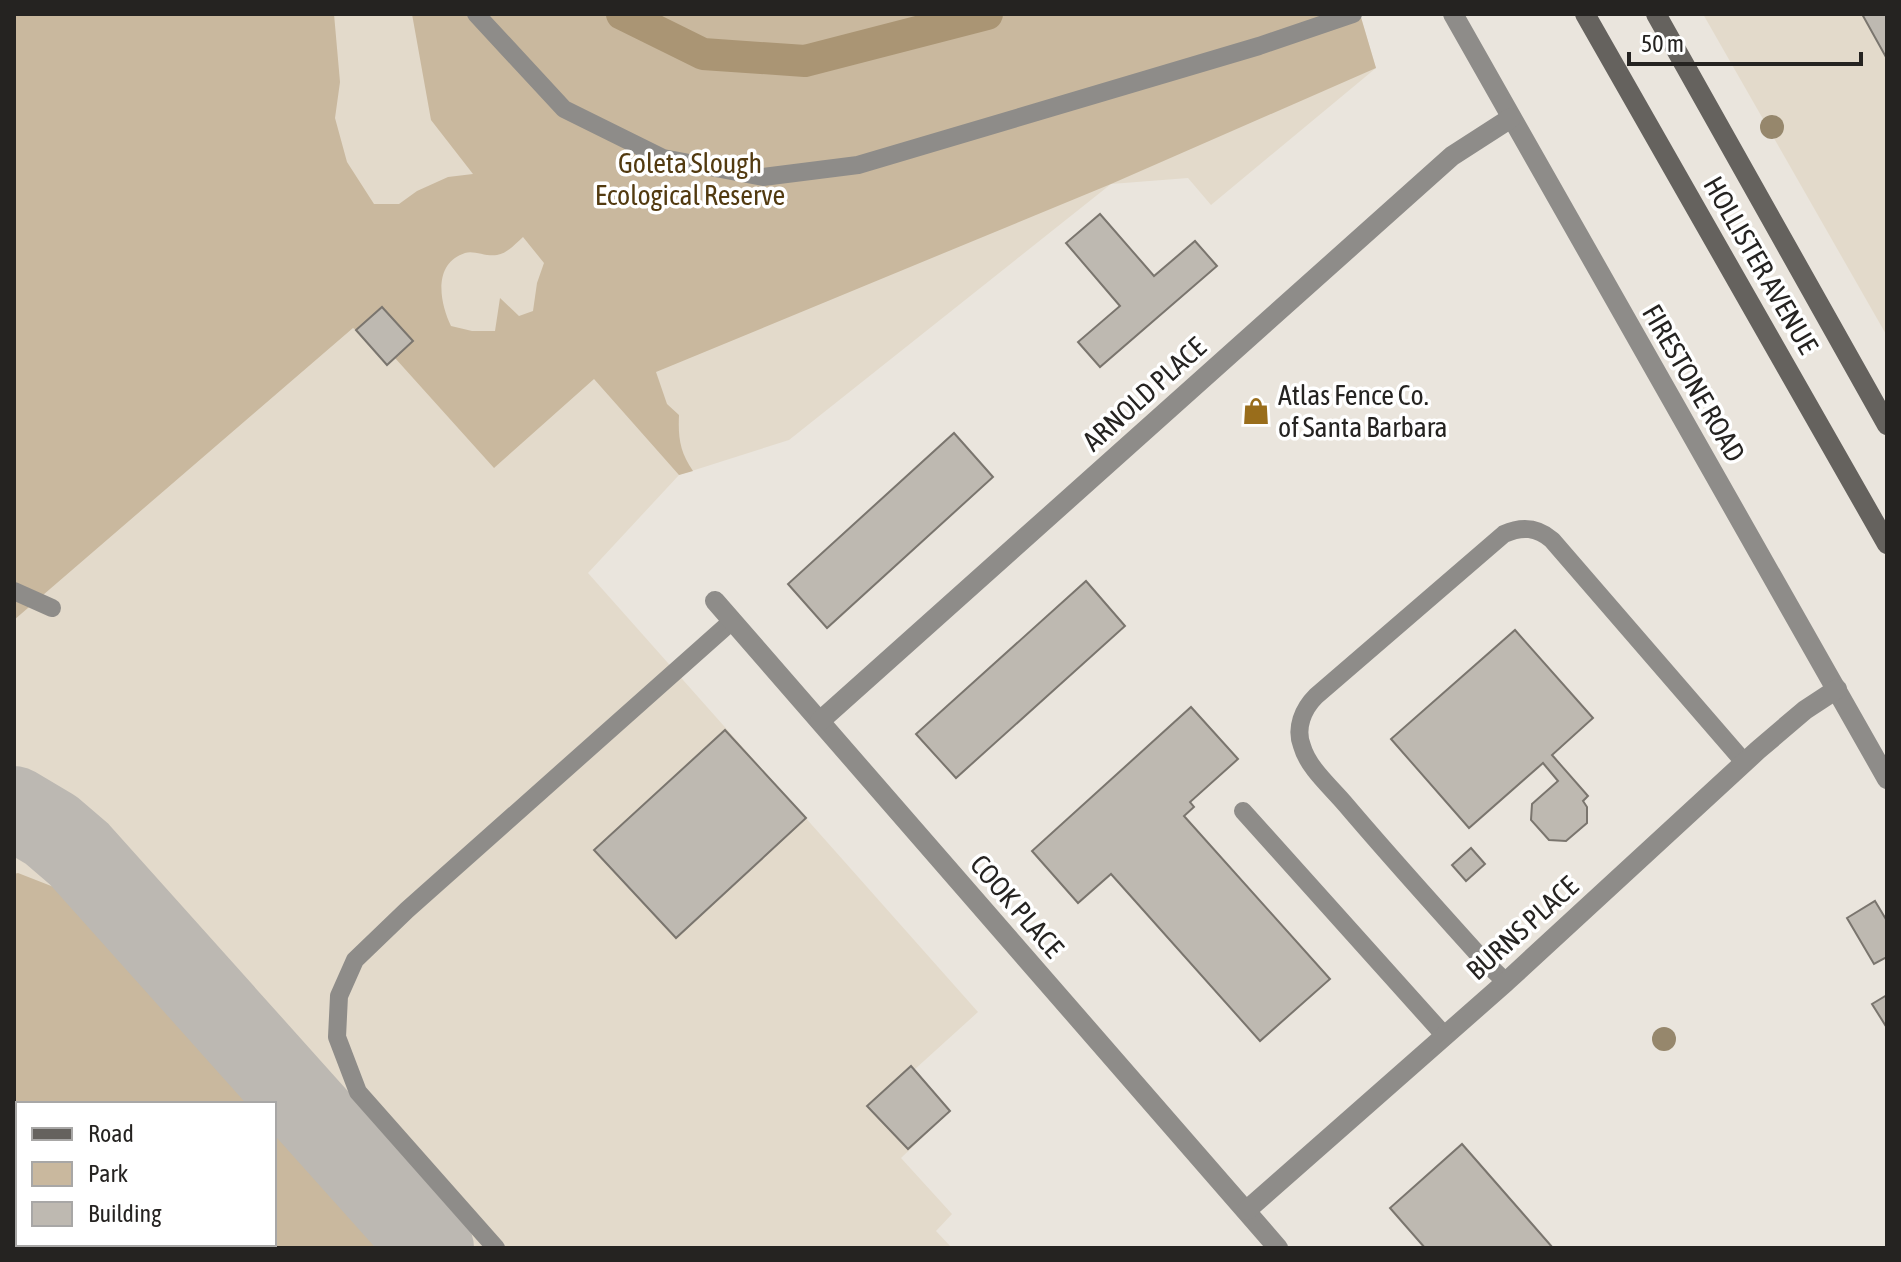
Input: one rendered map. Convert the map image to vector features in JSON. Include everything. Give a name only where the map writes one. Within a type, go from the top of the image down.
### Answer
[{"type":"main road","name":"HOLLISTER AVENUE","points":[[1585,14],[1887,544]]},
{"type":"main road","name":"HOLLISTER AVENUE","points":[[1656,14],[1887,425]]},
{"type":"street","name":"FIRESTONE ROAD","points":[[1453,14],[1887,779]]},
{"type":"street","name":"ARNOLD PLACE","points":[[820,721],[1452,156],[1511,118]]},
{"type":"street","name":"COOK PLACE","points":[[715,601],[1278,1248]]},
{"type":"street","name":"BURNS PLACE","points":[[1247,1210],[1506,982],[1744,762],[1805,710],[1837,689]]},
{"type":"lane","points":[[476,14],[564,109],[663,158],[763,177],[858,165],[1259,46],[1353,14]]},
{"type":"lane","points":[[1506,982],[1368,831],[1307,758],[1300,740],[1300,724],[1306,707],[1316,696],[1504,534],[1519,529],[1535,529],[1552,540],[1744,762]]},
{"type":"lane","points":[[14,591],[52,608]]},
{"type":"lane","points":[[496,1248],[358,1092],[337,1037],[339,996],[355,960],[407,910],[732,621]]},
{"type":"lane","points":[[1243,811],[1445,1036]]},
{"type":"shaded area","points":[[1360,14],[1376,68],[1211,205],[1188,178],[1111,184],[789,440],[679,475],[588,573],[978,1012],[914,1070],[950,1111],[901,1158],[952,1214],[936,1231],[952,1248],[14,1248],[14,16]]},
{"type":"shaded area","points":[[1703,14],[1887,14],[1887,336]]},
{"type":"green space","name":"Goleta Slough Ecological Reserve","points":[[14,14],[334,14],[340,82],[335,118],[347,162],[374,204],[399,204],[417,191],[448,177],[473,174],[431,120],[412,14],[1360,14],[1376,68],[1111,184],[656,372],[667,404],[679,415],[681,444],[693,471],[679,475],[594,379],[494,468],[395,358],[413,341],[381,307],[14,620]],"holes":[[[523,237],[544,263],[533,311],[519,316],[500,298],[495,331],[472,331],[451,326],[444,306],[442,285],[443,275],[454,258],[469,252],[501,254]]]},
{"type":"green space","points":[[14,874],[64,891],[198,1027],[258,1102],[16,1102],[16,1202]]},
{"type":"green space","points":[[276,1123],[376,1248],[31,1248],[276,1246]]},
{"type":"building","points":[[1862,14],[1887,14],[1887,59]]},
{"type":"building","points":[[1100,214],[1154,276],[1195,241],[1217,266],[1100,367],[1078,342],[1120,306],[1066,243]]},
{"type":"building","points":[[382,307],[413,341],[387,365],[356,330]]},
{"type":"building","points":[[954,433],[993,477],[827,628],[788,584]]},
{"type":"building","points":[[1086,581],[1125,626],[956,778],[916,734]]},
{"type":"building","points":[[1515,630],[1593,718],[1552,755],[1588,796],[1583,801],[1587,807],[1587,823],[1566,841],[1549,840],[1531,820],[1532,804],[1558,781],[1543,763],[1469,828],[1391,739]]},
{"type":"building","points":[[1191,707],[1238,759],[1190,802],[1194,807],[1184,816],[1330,979],[1260,1041],[1111,874],[1078,903],[1032,851]]},
{"type":"building","points":[[725,730],[806,818],[676,938],[594,850]]},
{"type":"building","points":[[1471,848],[1485,864],[1466,881],[1452,865]]},
{"type":"building","points":[[1875,901],[1887,921],[1887,957],[1874,964],[1847,918]]},
{"type":"building","points":[[1887,995],[1887,1028],[1872,1004]]},
{"type":"building","points":[[911,1066],[950,1111],[908,1149],[867,1106]]},
{"type":"building","points":[[1462,1144],[1553,1248],[1425,1248],[1390,1208]]},
{"type":"waterway","points":[[622,14],[703,54],[805,61],[987,14]]},
{"type":"taxiway","points":[[14,808],[51,830],[79,854],[432,1248]]},
{"type":"place","name":"Atlas Fence Co. of Santa Barbara","points":[[1256,411]]}]
